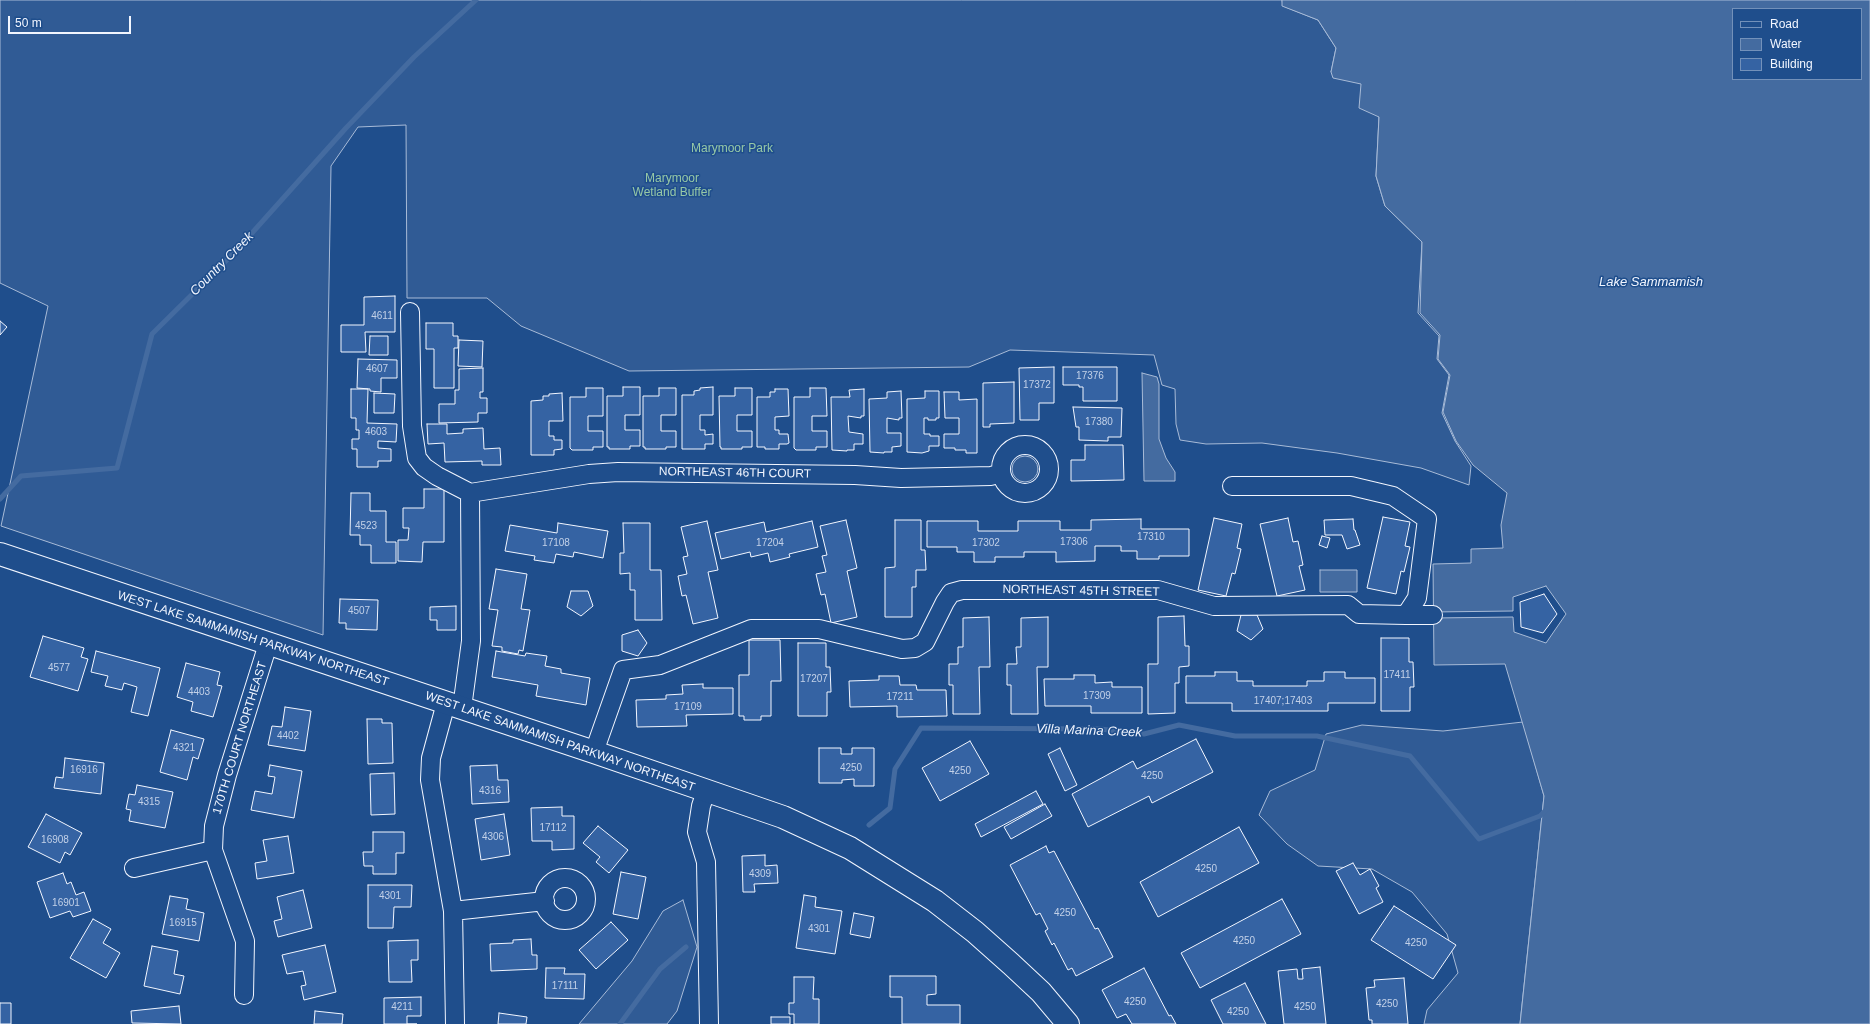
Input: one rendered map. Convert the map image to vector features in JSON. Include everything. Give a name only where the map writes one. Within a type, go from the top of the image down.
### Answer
[{"type":"main road","name":"WEST LAKE SAMMAMISH PARKWAY NORTHEAST","points":[[0,554],[594,752],[783,817],[850,848],[935,901],[976,932],[1011,964],[1041,992],[1068,1024]]},
{"type":"street","points":[[410,312],[412,426],[417,458],[424,467],[437,476],[470,493],[471,641],[454,706],[431,758],[430,780],[453,911],[455,1024]]},
{"type":"street","name":"NORTHEAST 46TH COURT","points":[[470,493],[588,474],[618,472],[855,475],[901,478],[991,476],[1001,473]]},
{"type":"street","points":[[1232,486],[1351,486],[1393,496],[1427,519],[1417,598],[1406,615]]},
{"type":"street","name":"NORTHEAST 45TH STREET","points":[[594,752],[623,670],[660,666],[751,629],[819,629],[902,648],[915,648],[925,642],[951,593],[962,590],[1158,590],[1214,606],[1348,605],[1359,614],[1406,615]]},
{"type":"street","points":[[1406,615],[1433,615]]},
{"type":"street","name":"170TH COURT NORTHEAST","points":[[244,995],[245,941],[213,850],[214,826],[225,782],[268,644]]},
{"type":"street","points":[[706,790],[701,806],[697,832],[706,862],[709,1024]]},
{"type":"street","points":[[134,868],[213,850]]},
{"type":"street","points":[[453,911],[545,901]]},
{"type":"shaded area","name":"Marymoor Wetland Buffer","points":[[0,0],[1282,0],[1283,6],[1318,20],[1336,48],[1331,72],[1362,84],[1379,117],[1376,176],[1385,206],[1422,242],[1418,313],[1439,336],[1437,359],[1449,375],[1442,413],[1455,441],[1471,466],[1469,485],[1421,468],[1337,453],[1262,443],[1206,444],[1180,440],[1176,424],[1175,389],[1162,385],[1154,355],[1010,350],[969,367],[629,371],[521,326],[487,298],[407,298],[406,125],[358,127],[331,166],[323,635],[1,526],[48,306],[0,283]]},
{"type":"shaded area","points":[[1025,456],[1034,460],[1038,469],[1034,478],[1025,482],[1016,478],[1012,469],[1016,460]]},
{"type":"shaded area","points":[[1523,722],[1544,796],[1520,1024],[1424,1024],[1427,1010],[1458,973],[1447,934],[1412,892],[1372,869],[1318,866],[1287,844],[1259,815],[1270,791],[1315,770],[1326,734],[1362,725],[1443,731]]},
{"type":"shaded area","points":[[683,900],[697,947],[677,1011],[667,1024],[579,1024],[632,961],[663,911]]},
{"type":"water","name":"Lake Sammamish","points":[[1282,0],[1870,0],[1870,1024],[1520,1024],[1544,796],[1505,664],[1434,665],[1433,564],[1471,563],[1471,549],[1503,548],[1501,525],[1507,493],[1473,465],[1456,441],[1443,412],[1450,375],[1438,359],[1440,335],[1420,313],[1422,242],[1385,206],[1376,176],[1379,117],[1359,108],[1361,84],[1333,78],[1331,72],[1336,48],[1318,20],[1282,6]]},
{"type":"water","points":[[1142,373],[1157,377],[1159,384],[1159,439],[1166,458],[1175,472],[1175,481],[1144,481]]},
{"type":"water","points":[[1320,570],[1357,570],[1357,592],[1320,592]]},
{"type":"pier","points":[[1546,586],[1566,614],[1546,643],[1514,632],[1513,617],[1433,618],[1433,612],[1513,611],[1513,597]]},
{"type":"building","points":[[395,296],[395,332],[365,332],[366,352],[341,352],[341,325],[364,325],[364,297]]},
{"type":"building","points":[[0,321],[7,327],[0,335]]},
{"type":"building","points":[[426,323],[453,323],[453,336],[458,336],[458,348],[454,348],[454,388],[434,388],[434,349],[426,349]]},
{"type":"building","points":[[370,336],[388,336],[388,355],[369,355]]},
{"type":"building","points":[[459,340],[483,341],[482,367],[458,366]]},
{"type":"building","points":[[358,359],[397,360],[397,378],[381,378],[381,392],[357,388]]},
{"type":"building","points":[[1054,367],[1054,403],[1039,403],[1039,420],[1020,420],[1019,368]]},
{"type":"building","points":[[1063,367],[1117,367],[1117,401],[1083,401],[1083,387],[1079,387],[1079,385],[1063,385]]},
{"type":"building","points":[[483,368],[483,392],[480,392],[480,398],[487,398],[487,413],[478,413],[478,422],[439,423],[439,404],[455,404],[455,390],[459,390],[459,369]]},
{"type":"building","points":[[1014,382],[1014,423],[990,424],[990,427],[983,427],[983,383]]},
{"type":"building","points":[[623,387],[640,387],[640,415],[625,415],[625,430],[640,430],[640,446],[630,446],[630,449],[609,449],[609,447],[607,447],[607,396],[623,396]]},
{"type":"building","points":[[713,387],[713,415],[700,415],[700,430],[705,430],[705,435],[713,434],[713,444],[705,444],[705,449],[682,449],[682,395],[694,395],[694,391],[700,390],[700,388]]},
{"type":"building","points":[[586,388],[603,388],[603,416],[588,416],[588,431],[603,431],[603,447],[593,447],[593,450],[572,450],[570,448],[570,397],[586,397]]},
{"type":"building","points":[[659,388],[676,388],[676,415],[661,415],[661,431],[676,431],[676,447],[666,447],[666,449],[645,449],[645,447],[643,447],[643,396],[659,396]]},
{"type":"building","points":[[735,388],[752,388],[752,415],[737,415],[737,431],[752,431],[752,447],[742,447],[742,449],[721,449],[719,396],[735,396]]},
{"type":"building","points":[[810,388],[826,388],[827,416],[812,416],[812,431],[827,431],[827,447],[816,447],[816,450],[796,450],[794,448],[794,397],[810,397]]},
{"type":"building","points":[[351,389],[368,389],[367,423],[397,424],[396,442],[378,441],[378,448],[391,449],[391,461],[378,461],[378,467],[357,467],[357,449],[352,449],[352,439],[359,439],[359,430],[356,430],[356,418],[351,418]]},
{"type":"building","points":[[775,389],[788,389],[789,416],[775,417],[775,430],[779,430],[779,434],[788,434],[789,443],[779,444],[779,449],[765,449],[765,447],[757,447],[757,397],[770,397],[770,392],[775,392]]},
{"type":"building","points":[[864,389],[864,416],[861,416],[861,418],[848,416],[849,432],[863,434],[863,444],[854,444],[854,450],[832,450],[831,397],[850,397],[849,390]]},
{"type":"building","points":[[901,391],[902,418],[899,418],[899,420],[887,418],[887,433],[901,433],[901,446],[892,447],[892,452],[870,452],[869,399],[887,398],[887,392]]},
{"type":"building","points":[[925,391],[939,391],[939,418],[936,418],[936,420],[928,420],[928,418],[924,418],[924,434],[939,436],[939,446],[929,446],[929,451],[922,453],[907,452],[907,399],[925,398]]},
{"type":"building","points":[[944,392],[959,392],[959,400],[977,399],[977,453],[966,453],[966,450],[955,450],[955,448],[944,448],[944,434],[959,434],[959,418],[945,418]]},
{"type":"building","points":[[374,393],[395,394],[394,413],[374,413]]},
{"type":"building","points":[[562,393],[563,421],[549,421],[549,436],[554,436],[554,440],[562,440],[562,449],[554,450],[554,455],[531,455],[531,401],[543,400],[543,396],[549,396],[549,394]]},
{"type":"building","points":[[1073,407],[1122,408],[1121,437],[1108,437],[1108,441],[1079,440],[1079,427],[1076,427]]},
{"type":"building","points":[[427,424],[447,424],[447,434],[463,433],[463,429],[483,428],[484,449],[500,448],[501,465],[482,465],[482,461],[445,462],[444,443],[428,444]]},
{"type":"building","points":[[1085,445],[1123,445],[1124,480],[1071,481],[1071,460],[1085,460]]},
{"type":"building","points":[[424,489],[444,489],[444,542],[423,542],[422,562],[398,561],[398,540],[408,540],[409,528],[403,528],[403,508],[424,508]]},
{"type":"building","points":[[351,493],[370,493],[370,511],[386,511],[386,542],[396,542],[396,563],[371,563],[371,545],[360,545],[360,535],[350,535]]},
{"type":"building","points":[[1383,517],[1410,522],[1405,546],[1410,547],[1404,572],[1401,571],[1396,594],[1367,588]]},
{"type":"building","points":[[1214,518],[1242,524],[1237,548],[1241,549],[1235,574],[1232,573],[1226,596],[1198,590]]},
{"type":"building","points":[[1288,518],[1293,542],[1298,541],[1303,565],[1299,566],[1305,590],[1277,596],[1260,524]]},
{"type":"building","points":[[1141,519],[1141,529],[1189,529],[1189,556],[1159,556],[1159,559],[1137,559],[1137,551],[1121,551],[1121,546],[1095,546],[1095,561],[1056,562],[1056,552],[1024,552],[1024,557],[995,557],[995,562],[974,562],[974,552],[957,552],[957,547],[927,547],[927,521],[978,521],[978,531],[1018,531],[1018,521],[1060,521],[1060,530],[1091,530],[1091,520]]},
{"type":"building","points":[[1353,519],[1354,530],[1360,545],[1347,549],[1342,535],[1325,535],[1324,520]]},
{"type":"building","points":[[846,520],[857,568],[847,571],[857,617],[831,623],[825,594],[821,595],[816,574],[826,572],[822,556],[827,555],[820,526]]},
{"type":"building","points":[[895,520],[921,520],[921,550],[925,550],[926,570],[916,570],[916,587],[912,587],[912,617],[885,617],[885,568],[895,567]]},
{"type":"building","points":[[707,521],[718,570],[708,572],[718,618],[693,624],[686,595],[682,596],[678,576],[687,574],[683,557],[688,556],[681,527]]},
{"type":"building","points":[[812,521],[818,547],[789,554],[790,557],[770,562],[768,553],[751,557],[750,552],[721,559],[715,533],[764,522],[766,532]]},
{"type":"building","points":[[558,523],[608,531],[603,558],[574,552],[573,557],[556,554],[554,563],[534,560],[535,556],[505,551],[510,525],[557,533]]},
{"type":"building","points":[[623,523],[650,523],[650,570],[661,570],[662,620],[635,620],[635,590],[630,590],[630,573],[620,574],[620,553],[624,553]]},
{"type":"building","points":[[1322,536],[1330,538],[1327,548],[1319,545]]},
{"type":"building","points":[[496,569],[527,574],[521,609],[530,610],[523,651],[519,650],[518,654],[502,651],[502,647],[492,646],[498,610],[489,609]]},
{"type":"building","points":[[571,591],[588,591],[593,606],[581,616],[567,607]]},
{"type":"building","points":[[1544,594],[1557,614],[1543,633],[1521,627],[1520,602]]},
{"type":"building","points":[[340,599],[378,600],[377,630],[346,629],[346,623],[339,623]]},
{"type":"building","points":[[456,606],[456,630],[437,630],[437,620],[430,620],[430,607]]},
{"type":"building","points":[[1241,615],[1257,615],[1263,629],[1251,640],[1237,631]]},
{"type":"building","points":[[1184,616],[1185,646],[1189,646],[1189,666],[1179,667],[1179,683],[1175,683],[1175,713],[1148,714],[1148,664],[1158,664],[1158,617]]},
{"type":"building","points":[[989,617],[990,667],[979,667],[980,714],[953,714],[953,685],[949,685],[949,664],[958,664],[958,647],[963,647],[963,618]]},
{"type":"building","points":[[1048,617],[1048,667],[1037,667],[1038,714],[1011,714],[1011,685],[1007,685],[1007,664],[1017,664],[1016,647],[1021,647],[1021,618]]},
{"type":"building","points":[[638,630],[647,643],[638,656],[622,651],[622,635]]},
{"type":"building","points":[[43,636],[84,648],[81,657],[88,659],[78,691],[30,677]]},
{"type":"building","points":[[1381,638],[1409,638],[1409,662],[1413,662],[1414,687],[1410,687],[1410,711],[1381,711]]},
{"type":"building","points":[[749,640],[780,640],[781,681],[771,681],[771,716],[761,716],[761,720],[744,720],[744,716],[739,716],[739,675],[749,675]]},
{"type":"building","points":[[798,643],[826,643],[826,667],[830,667],[831,692],[827,692],[827,716],[798,716]]},
{"type":"building","points":[[96,651],[160,668],[148,716],[131,712],[137,687],[124,683],[122,690],[105,686],[108,676],[91,672]]},
{"type":"building","points":[[496,651],[525,656],[526,653],[547,656],[545,666],[561,669],[561,673],[590,678],[586,705],[536,696],[538,685],[492,677]]},
{"type":"building","points":[[186,663],[220,672],[217,685],[222,686],[213,717],[191,711],[193,702],[177,697]]},
{"type":"building","points":[[1215,672],[1237,672],[1237,681],[1253,681],[1253,686],[1307,686],[1307,681],[1324,681],[1324,672],[1345,672],[1345,678],[1375,678],[1375,703],[1328,703],[1328,711],[1232,711],[1232,703],[1186,703],[1186,676],[1215,676]]},
{"type":"building","points":[[1074,675],[1095,675],[1095,683],[1112,682],[1112,687],[1142,687],[1142,713],[1091,713],[1091,706],[1045,706],[1044,679],[1074,679]]},
{"type":"building","points":[[879,676],[899,676],[900,685],[916,685],[917,690],[946,690],[947,716],[897,717],[897,706],[850,707],[849,681],[879,680]]},
{"type":"building","points":[[703,684],[703,688],[733,688],[733,714],[686,715],[687,726],[637,727],[636,700],[666,699],[666,695],[683,694],[682,685]]},
{"type":"building","points":[[285,707],[311,711],[305,751],[268,745],[272,726],[282,727]]},
{"type":"building","points":[[367,719],[382,719],[382,723],[392,723],[393,763],[368,764]]},
{"type":"building","points":[[171,730],[204,739],[198,759],[193,757],[187,780],[160,772]]},
{"type":"building","points":[[1196,739],[1213,772],[1152,803],[1149,796],[1088,827],[1072,794],[1133,761],[1137,769]]},
{"type":"building","points":[[970,741],[989,774],[940,801],[922,768]]},
{"type":"building","points":[[819,748],[841,748],[841,754],[852,754],[852,748],[874,748],[874,786],[854,786],[854,779],[842,780],[842,783],[819,783]]},
{"type":"building","points":[[1060,748],[1077,785],[1065,791],[1048,754]]},
{"type":"building","points":[[65,758],[104,763],[101,794],[54,788],[56,777],[63,778]]},
{"type":"building","points":[[270,765],[302,771],[294,818],[251,810],[255,791],[272,794],[275,777],[268,776]]},
{"type":"building","points":[[497,765],[498,780],[508,780],[509,802],[472,804],[470,766]]},
{"type":"building","points":[[394,773],[395,814],[371,815],[370,774]]},
{"type":"building","points":[[137,785],[173,792],[165,828],[129,821],[131,810],[126,809],[129,794],[135,795]]},
{"type":"building","points":[[1036,791],[1043,804],[981,837],[975,824]]},
{"type":"building","points":[[1045,804],[1052,816],[1011,839],[1004,827]]},
{"type":"building","points":[[562,807],[562,816],[574,816],[574,849],[552,850],[552,841],[532,841],[531,808]]},
{"type":"building","points":[[46,814],[82,833],[70,855],[65,852],[60,863],[28,847]]},
{"type":"building","points":[[504,814],[510,855],[481,860],[475,819]]},
{"type":"building","points":[[598,826],[628,850],[609,873],[596,862],[600,857],[583,843]]},
{"type":"building","points":[[1239,827],[1259,863],[1158,917],[1140,882]]},
{"type":"building","points":[[373,832],[404,832],[404,853],[396,853],[396,874],[373,874],[373,866],[364,866],[363,852],[373,852]]},
{"type":"building","points":[[288,836],[294,873],[257,879],[255,863],[267,861],[263,840]]},
{"type":"building","points":[[1046,846],[1049,853],[1054,851],[1095,929],[1098,928],[1113,957],[1076,976],[1072,968],[1068,970],[1054,943],[1052,945],[1045,931],[1048,929],[1040,913],[1036,915],[1010,865]]},
{"type":"building","points":[[765,855],[765,866],[777,865],[778,883],[754,884],[755,892],[743,892],[742,856]]},
{"type":"building","points":[[1353,863],[1360,875],[1370,869],[1379,886],[1376,888],[1383,902],[1359,914],[1336,871]]},
{"type":"building","points":[[621,872],[646,877],[638,919],[613,914]]},
{"type":"building","points":[[63,873],[67,884],[71,882],[76,895],[84,892],[91,911],[73,917],[70,911],[50,918],[37,882]]},
{"type":"building","points":[[368,885],[412,885],[411,907],[394,907],[393,928],[368,928]]},
{"type":"building","points":[[303,890],[312,928],[278,937],[274,921],[282,919],[277,897]]},
{"type":"building","points":[[804,895],[816,897],[815,907],[842,911],[835,954],[796,948]]},
{"type":"building","points":[[170,896],[188,899],[186,909],[204,913],[199,941],[162,934]]},
{"type":"building","points":[[1282,899],[1301,934],[1200,988],[1181,953]]},
{"type":"building","points":[[1394,906],[1456,945],[1433,979],[1371,940]]},
{"type":"building","points":[[854,913],[874,917],[870,938],[850,934]]},
{"type":"building","points":[[93,919],[111,929],[103,943],[120,953],[106,978],[70,958]]},
{"type":"building","points":[[611,922],[628,940],[596,969],[579,950]]},
{"type":"building","points":[[531,939],[532,955],[537,955],[537,969],[491,971],[490,944],[513,943],[513,940]]},
{"type":"building","points":[[418,940],[418,960],[411,960],[412,982],[389,982],[388,941]]},
{"type":"building","points":[[325,945],[336,992],[304,1000],[301,986],[306,985],[303,971],[287,974],[282,955]]},
{"type":"building","points":[[152,946],[178,951],[174,974],[184,976],[180,994],[144,986]]},
{"type":"building","points":[[1320,967],[1326,1024],[1284,1024],[1278,971],[1297,969],[1298,979],[1303,979],[1302,969]]},
{"type":"building","points":[[546,968],[565,968],[564,974],[585,974],[584,999],[545,998]]},
{"type":"building","points":[[1144,968],[1169,1016],[1171,1015],[1176,1024],[1132,1024],[1126,1014],[1117,1018],[1102,990]]},
{"type":"building","points":[[890,976],[936,976],[936,994],[927,995],[927,1005],[960,1005],[960,1024],[902,1024],[902,997],[890,997]]},
{"type":"building","points":[[794,977],[814,977],[813,999],[819,999],[819,1024],[794,1024],[794,1014],[789,1014],[789,1003],[794,1003]]},
{"type":"building","points":[[1404,978],[1408,1024],[1372,1024],[1372,1020],[1369,1020],[1366,988],[1375,987],[1374,980]]},
{"type":"building","points":[[1245,983],[1266,1024],[1223,1024],[1211,1000]]},
{"type":"building","points":[[421,997],[421,1016],[407,1016],[407,1024],[384,1024],[384,998]]},
{"type":"building","points":[[0,1003],[11,1003],[11,1024],[0,1024]]},
{"type":"building","points":[[179,1006],[181,1024],[132,1023],[131,1011]]},
{"type":"building","points":[[315,1011],[343,1014],[342,1024],[314,1024]]},
{"type":"building","points":[[499,1013],[527,1017],[526,1024],[498,1024]]},
{"type":"building","points":[[771,1017],[790,1017],[790,1024],[771,1024]]},
{"type":"waterway","name":"Country Creek","points":[[0,499],[21,476],[117,468],[152,334],[235,252],[346,128],[414,57],[476,0]]},
{"type":"waterway","name":"Villa Marina Creek","points":[[869,825],[890,808],[895,769],[921,728],[1100,729],[1144,734],[1179,725],[1235,736],[1317,736],[1410,756],[1479,839],[1540,816],[1547,809]]},
{"type":"waterway","name":"Villa Marina Creek","points":[[620,1024],[660,969],[686,947]]},
{"type":"park label","name":"Marymoor Park","points":[[732,149]]}]
